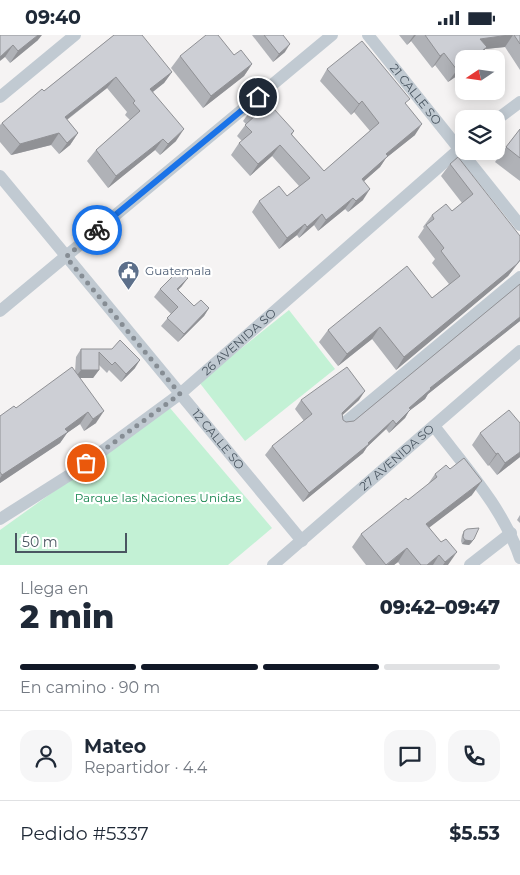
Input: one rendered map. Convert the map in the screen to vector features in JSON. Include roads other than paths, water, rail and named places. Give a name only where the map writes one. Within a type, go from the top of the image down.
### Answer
[{"type":"street","points":[[0,97],[75,35]]},
{"type":"street","points":[[0,311],[332,35]]},
{"type":"street","name":"21 CALLE SO","points":[[368,35],[455,139]]},
{"type":"street","points":[[505,113],[520,102]]},
{"type":"street","name":"26 AVENIDA SO","points":[[0,519],[71,474],[180,394],[455,153]]},
{"type":"street","name":"21 CALLE SO","points":[[472,160],[520,225]]},
{"type":"street","name":"12 CALLE SO","points":[[0,176],[302,541]]},
{"type":"street","points":[[343,424],[520,277]]},
{"type":"street","name":"27 AVENIDA SO","points":[[273,565],[520,351]]},
{"type":"street","points":[[434,426],[497,508],[520,558]]},
{"type":"street","points":[[470,565],[510,533]]},
{"type":"place","name":"Guatemala","points":[[129,290]]},
{"type":"park label","name":"Parque las Naciones Unidas","points":[[158,498]]}]
